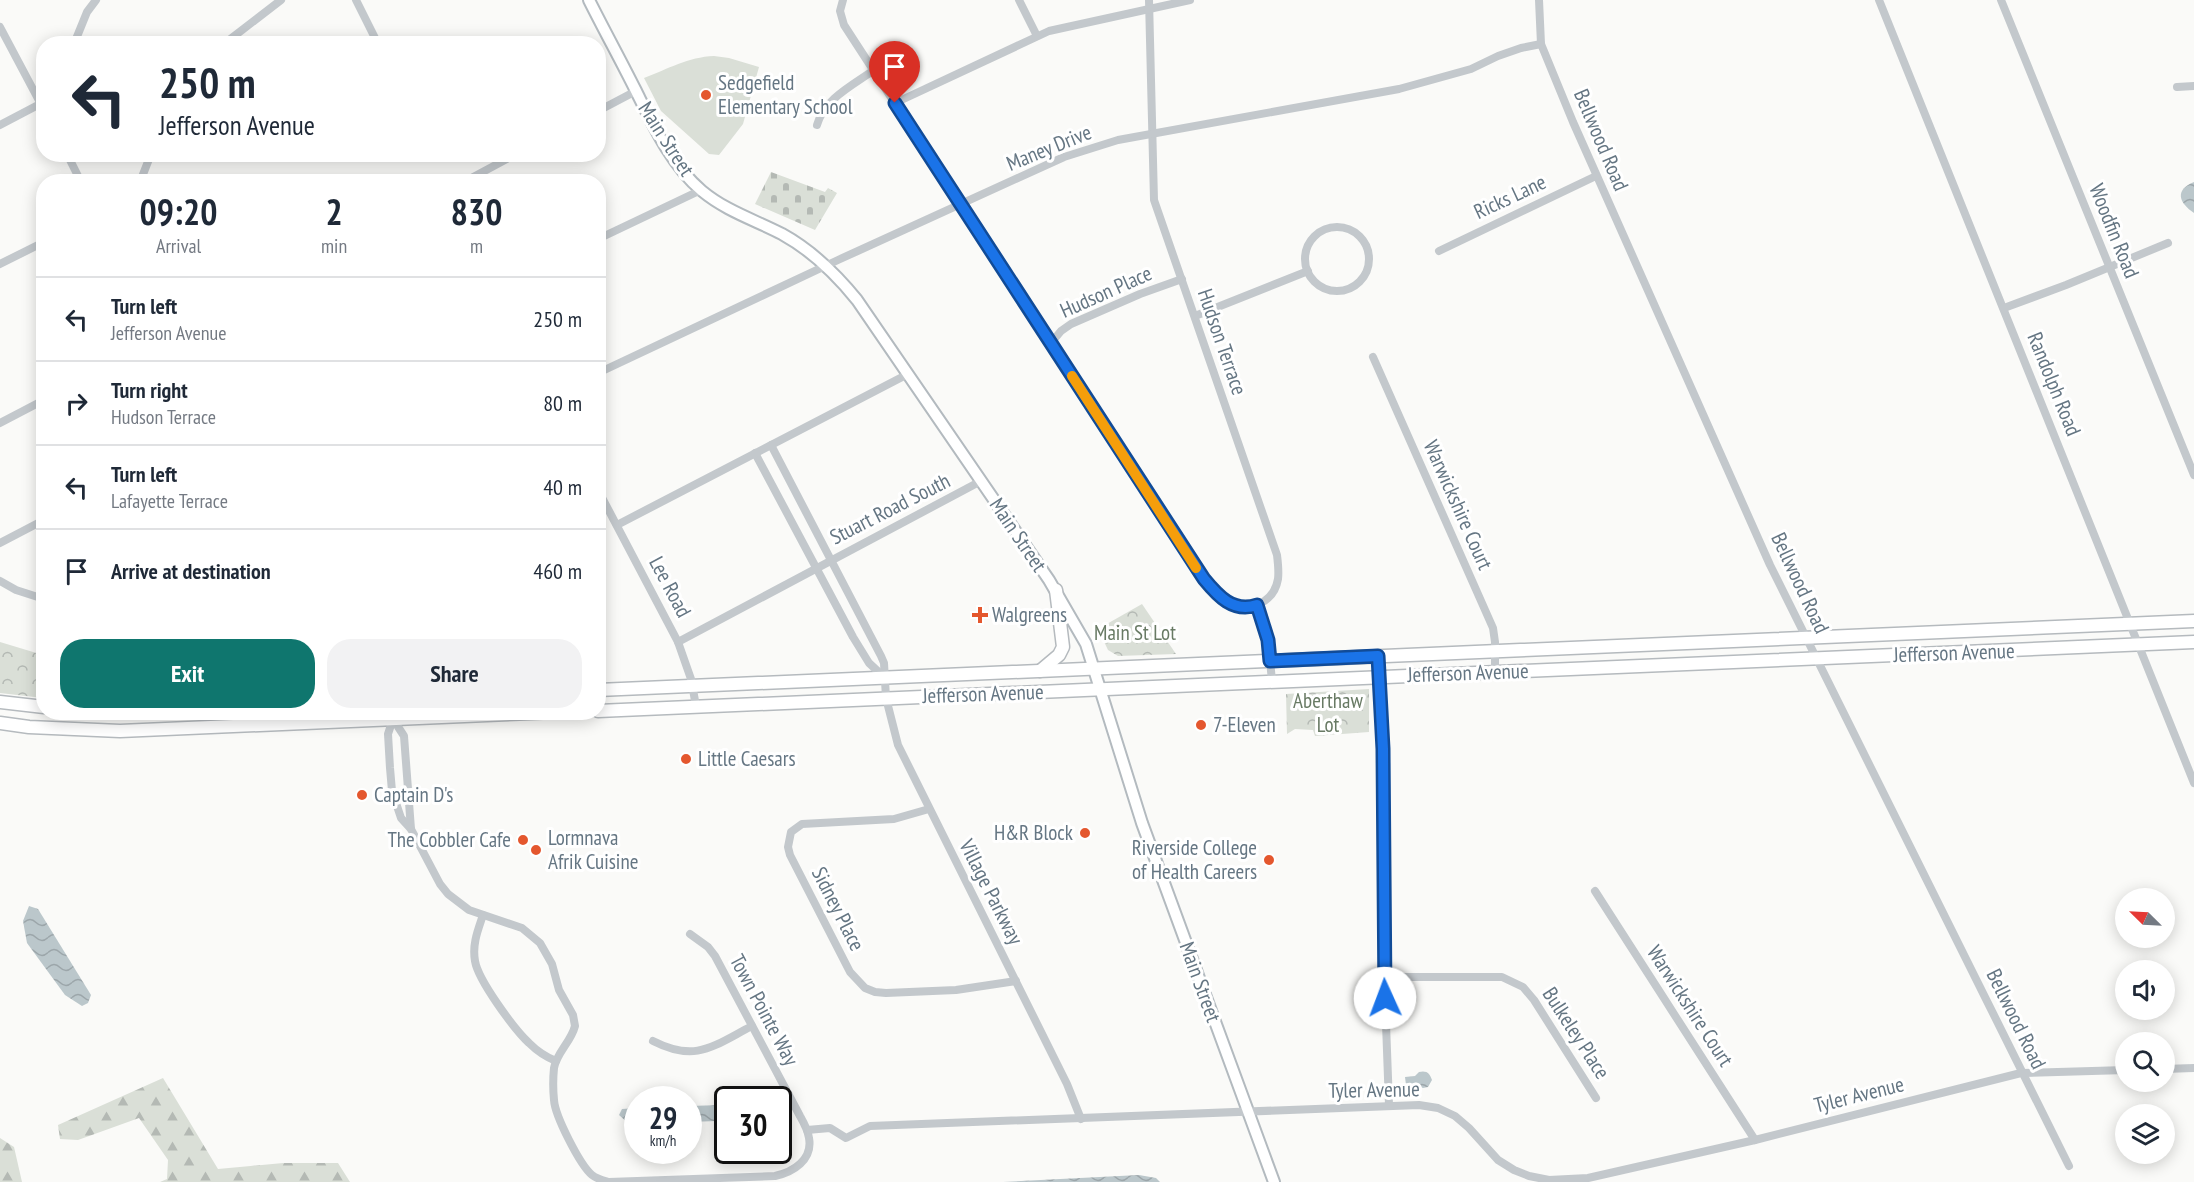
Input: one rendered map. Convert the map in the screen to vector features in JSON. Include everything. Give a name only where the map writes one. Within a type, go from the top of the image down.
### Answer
[{"type":"main road","name":"Main Street","points":[[589,0],[667,148],[686,175],[701,190],[728,208],[790,239],[826,266],[857,300],[1056,590],[1086,644],[1095,668],[1141,820],[1274,1182]]},
{"type":"main road","points":[[1040,671],[1059,655],[1063,647],[1056,590]]},
{"type":"main road","name":"Jefferson Avenue","points":[[606,690],[2194,621]]},
{"type":"main road","name":"Jefferson Avenue","points":[[606,711],[2194,642]]},
{"type":"main road","points":[[0,702],[36,706]]},
{"type":"main road","points":[[0,723],[37,728],[120,731],[320,720]]},
{"type":"street","points":[[77,36],[87,12],[96,0]]},
{"type":"street","points":[[235,36],[281,0]]},
{"type":"street","points":[[356,0],[374,36]]},
{"type":"street","points":[[843,0],[841,18],[1204,579],[1225,602],[1243,607],[1257,605],[1268,640],[1272,681]]},
{"type":"street","points":[[1019,0],[1036,36]]},
{"type":"street","points":[[895,103],[1036,36],[1149,4],[1190,0]]},
{"type":"street","name":"Bellwood Road","points":[[1539,0],[1541,44],[1596,176],[1770,565],[2069,1167]]},
{"type":"street","name":"Randolph Road","points":[[1879,0],[2194,783]]},
{"type":"street","name":"Woodfin Road","points":[[2001,0],[2194,475]]},
{"type":"street","name":"Hudson Terrace","points":[[1149,4],[1154,200],[1277,555],[1278,570],[1275,589],[1270,596],[1257,605]]},
{"type":"street","points":[[0,27],[36,94]]},
{"type":"street","name":"Maney Drive","points":[[606,369],[1064,157],[1118,140],[1399,89],[1453,75],[1521,48],[1541,44]]},
{"type":"street","points":[[817,125],[823,109],[829,102],[874,70]]},
{"type":"street","points":[[2177,87],[2194,86]]},
{"type":"street","points":[[606,107],[636,91]]},
{"type":"street","points":[[0,125],[36,108]]},
{"type":"street","points":[[479,174],[501,162]]},
{"type":"street","name":"Ricks Lane","points":[[1439,251],[1596,176]]},
{"type":"street","points":[[606,235],[701,190]]},
{"type":"street","points":[[1340,227],[1348,229],[1361,238],[1366,245],[1368,268],[1360,282],[1353,287],[1336,291],[1328,289],[1319,285],[1308,271],[1306,254],[1308,246],[1312,239],[1325,229],[1340,227]]},
{"type":"street","points":[[2004,308],[2168,243]]},
{"type":"street","points":[[0,264],[36,246]]},
{"type":"street","points":[[1195,316],[1308,271]]},
{"type":"street","name":"Hudson Place","points":[[1051,343],[1061,331],[1071,324],[1140,294],[1182,279]]},
{"type":"street","name":"Warwickshire Court","points":[[1373,357],[1492,628],[1495,672]]},
{"type":"street","points":[[617,525],[908,374]]},
{"type":"street","points":[[0,423],[36,404]]},
{"type":"street","name":"Village Parkway","points":[[771,445],[881,656],[884,663],[886,698],[898,745],[1067,1084],[1081,1119]]},
{"type":"street","points":[[755,453],[837,608],[869,663],[884,678]]},
{"type":"street","name":"Stuart Road South","points":[[678,642],[981,481]]},
{"type":"street","name":"Lee Road","points":[[606,505],[678,642],[686,660],[696,706]]},
{"type":"street","points":[[0,543],[36,524]]},
{"type":"street","points":[[0,581],[16,590],[36,596]]},
{"type":"street","points":[[837,608],[853,602]]},
{"type":"street","points":[[1378,656],[1383,749],[1385,977],[1389,1105]]},
{"type":"street","points":[[392,720],[388,734],[392,791],[401,818],[411,829],[440,884],[448,894],[469,910],[522,928],[540,943],[547,953],[559,990],[575,1021],[573,1033],[556,1061],[554,1071],[556,1113],[583,1165],[592,1176],[609,1182],[784,1174],[800,1165],[807,1156],[810,1143],[807,1130]]},
{"type":"street","points":[[395,720],[404,736],[406,784],[412,817],[411,829]]},
{"type":"street","name":"Sidney Place","points":[[929,809],[894,819],[802,824],[791,832],[788,847],[790,855],[850,972],[865,988],[875,992],[902,993],[956,990],[1016,981]]},
{"type":"street","name":"Warwickshire Court","points":[[1595,891],[1755,1140]]},
{"type":"street","points":[[483,915],[474,942],[475,964],[480,975],[528,1042],[556,1061]]},
{"type":"street","name":"Town Pointe Way","points":[[690,934],[708,947],[715,956],[807,1130]]},
{"type":"street","name":"Bulkeley Place","points":[[1385,977],[1495,976],[1516,982],[1534,1000],[1596,1098]]},
{"type":"street","points":[[652,1041],[669,1049],[696,1052],[705,1050],[752,1026]]},
{"type":"street","points":[[2175,1069],[2194,1068]]},
{"type":"street","name":"Tyler Avenue","points":[[807,1130],[830,1128],[846,1138],[870,1126],[1419,1105],[1438,1108],[1455,1116],[1470,1128],[1498,1160],[1514,1170],[1549,1180],[1588,1178],[1755,1140],[2021,1073],[2115,1070]]},
{"type":"green space","points":[[714,56],[759,67],[743,124],[719,155],[709,154],[661,111],[644,78],[687,61]]},
{"type":"green space","points":[[771,172],[825,192],[828,188],[837,193],[815,230],[755,204]]},
{"type":"green space","name":"Main St Lot","points":[[1142,604],[1176,654],[1118,656],[1108,650],[1098,629]]},
{"type":"green space","points":[[0,642],[36,653],[36,697],[0,693]]},
{"type":"green space","name":"Aberthaw Lot","points":[[1369,689],[1369,732],[1315,736],[1313,730],[1295,729],[1287,734],[1286,694]]},
{"type":"green space","points":[[163,1078],[218,1169],[283,1163],[338,1163],[350,1182],[160,1182],[167,1179],[168,1160],[139,1118],[78,1140],[60,1139],[58,1125]]},
{"type":"green space","points":[[0,1138],[14,1147],[22,1182],[0,1182]]},
{"type":"water","points":[[2194,182],[2194,213],[2182,201],[2181,193]]},
{"type":"water","points":[[29,906],[38,909],[91,995],[88,1003],[82,1006],[65,995],[27,943],[23,921]]},
{"type":"water","points":[[1419,1072],[1426,1072],[1430,1076],[1432,1080],[1428,1087],[1406,1085],[1405,1077],[1415,1076]]},
{"type":"water","points":[[714,1105],[714,1121],[702,1122],[702,1106]]},
{"type":"water","points":[[624,1109],[624,1119],[619,1115]]},
{"type":"water","points":[[1139,1175],[1156,1178],[1160,1182],[1003,1182]]},
{"type":"slow traffic","points":[[1072,376],[1196,568]]},
{"type":"place","name":"Sedgefield Elementary School","points":[[706,95]]},
{"type":"place","name":"Walgreens","points":[[980,615]]},
{"type":"place","name":"7-Eleven","points":[[1201,725]]},
{"type":"place","name":"Little Caesars","points":[[686,759]]},
{"type":"place","name":"Captain D's","points":[[362,795]]},
{"type":"place","name":"H&R Block","points":[[1085,833]]},
{"type":"place","name":"The Cobbler Cafe","points":[[523,840]]},
{"type":"place","name":"Lormnava Afrik Cuisine","points":[[536,850]]},
{"type":"place","name":"Riverside College of Health Careers","points":[[1269,860]]},
{"type":"route","points":[[895,103],[1204,579],[1225,602],[1243,607],[1257,605],[1268,640],[1270,661],[1378,656],[1383,749],[1385,998]]}]
